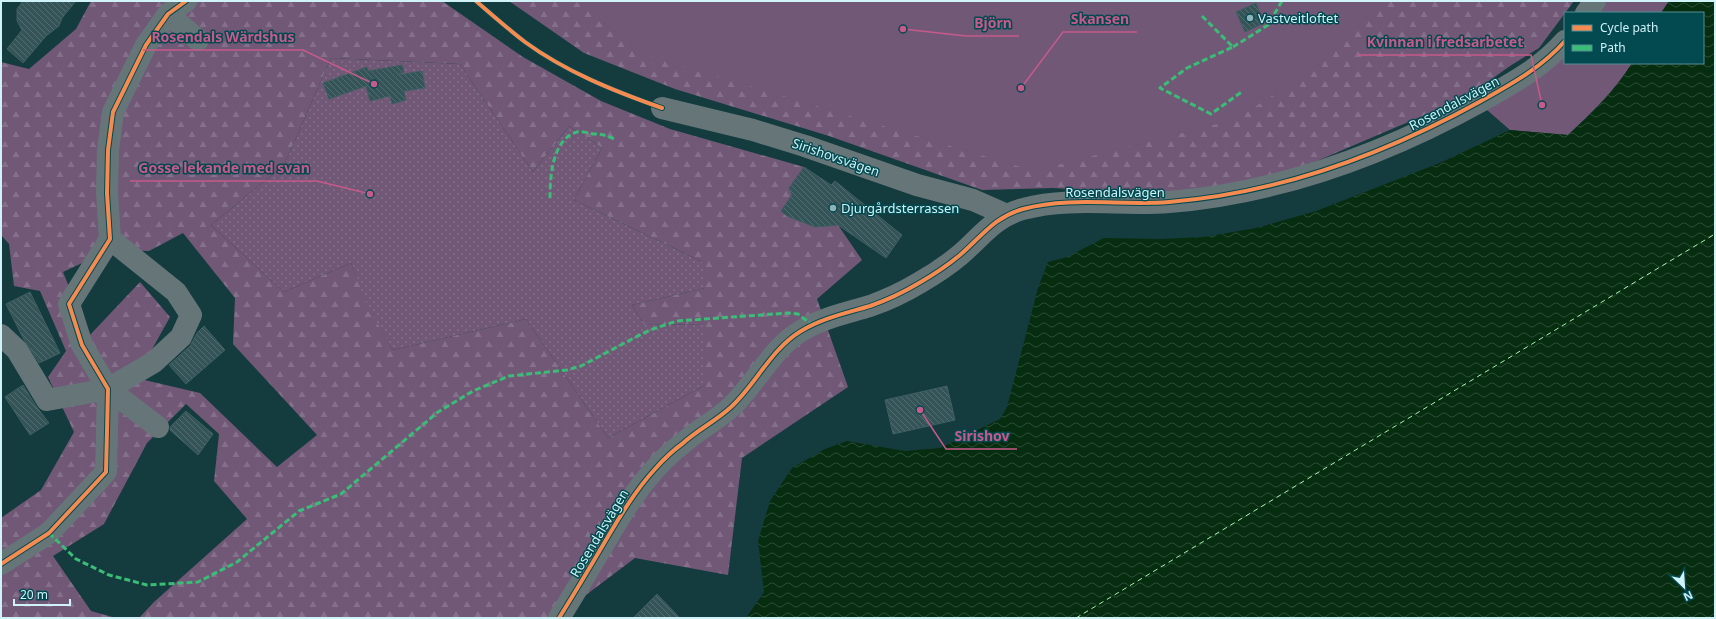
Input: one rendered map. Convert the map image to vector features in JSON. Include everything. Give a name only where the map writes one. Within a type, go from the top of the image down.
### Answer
[{"type":"street","points":[[158,427],[108,389],[82,345],[68,304],[110,239],[107,193],[108,150],[113,112],[146,45],[168,14],[186,1]]},
{"type":"street","points":[[1587,12],[1595,1]]},
{"type":"street","points":[[168,14],[198,40]]},
{"type":"street","name":"Rosendalsvägen","points":[[559,618],[632,496],[655,469],[682,444],[731,406],[785,343],[803,330],[819,322],[896,295],[922,281],[959,255],[999,219],[1022,209],[1061,202],[1152,203],[1206,198],[1284,182],[1334,168],[1392,146],[1449,118],[1516,81],[1542,64],[1564,42]]},
{"type":"street","name":"Sirishovsvägen","points":[[662,108],[753,130],[805,146],[917,185],[972,200],[1007,215]]},
{"type":"street","points":[[1,335],[17,350],[47,400],[108,389],[154,362],[181,337],[191,315],[176,292],[110,239]]},
{"type":"street","points":[[1,564],[49,533],[106,472],[108,389]]},
{"type":"green space","points":[[91,1],[442,1],[523,57],[601,101],[670,129],[804,167],[789,188],[792,195],[781,211],[787,216],[815,227],[838,225],[862,260],[817,299],[848,387],[742,458],[728,575],[635,558],[558,616],[558,618],[139,618],[154,602],[247,519],[214,481],[219,434],[186,404],[147,443],[104,524],[53,556],[91,611],[116,618],[1,618],[1,518],[41,490],[74,432],[48,377],[66,351],[40,291],[14,286],[9,244],[1,235],[1,62],[29,69],[76,29]],"holes":[[[331,58],[460,64],[533,172],[569,126],[602,148],[574,200],[705,263],[705,288],[632,305],[644,325],[705,324],[705,385],[608,438],[526,319],[393,350],[368,307],[351,263],[284,292],[211,225],[284,165]],[[183,233],[235,298],[233,344],[317,435],[277,467],[200,393],[136,378],[170,317],[140,282],[89,336],[63,272],[110,250],[149,251]]]},
{"type":"green space","points":[[509,1],[1574,1],[1566,12],[1564,12],[1564,14],[1539,48],[1510,66],[1458,103],[1446,106],[1291,172],[1167,195],[1053,188],[982,190],[829,136],[675,89],[584,53]]},
{"type":"green space","points":[[575,1],[1386,1],[1374,9],[1312,70],[1256,106],[1225,122],[1034,171],[646,55]]},
{"type":"green space","points":[[1604,1],[1669,1],[1662,12],[1595,12]]},
{"type":"green space","points":[[1564,48],[1564,64],[1631,64],[1618,83],[1594,110],[1568,135],[1510,130],[1487,110],[1540,72]]},
{"type":"green space","points":[[331,58],[460,64],[533,172],[569,126],[602,148],[574,200],[705,263],[705,288],[632,305],[644,325],[705,324],[705,385],[608,438],[526,319],[393,350],[367,307],[351,263],[284,292],[211,225],[284,165]]},
{"type":"water","points":[[1669,1],[1715,1],[1715,618],[746,618],[764,592],[758,541],[770,501],[792,468],[825,449],[847,441],[905,451],[940,448],[1000,419],[1007,407],[1038,288],[1048,262],[1067,257],[1104,238],[1161,239],[1204,237],[1256,228],[1316,211],[1442,162],[1510,130],[1568,135],[1603,101],[1631,64],[1704,64],[1704,12],[1662,12]]},
{"type":"building","points":[[23,1],[76,1],[62,18],[59,26],[46,36],[23,63],[7,49],[22,30],[17,21],[17,9]]},
{"type":"building","name":"Vastveitloftet","points":[[1256,3],[1264,23],[1245,32],[1236,12]]},
{"type":"building","points":[[402,65],[404,72],[397,75],[422,71],[425,88],[404,91],[406,100],[392,104],[390,96],[370,101],[366,86],[329,99],[323,83],[367,67],[368,71]]},
{"type":"building","points":[[804,167],[831,185],[835,181],[902,235],[886,258],[838,225],[815,227],[787,216],[781,211],[792,195],[789,188]]},
{"type":"building","points":[[30,292],[60,353],[39,363],[23,338],[6,304]]},
{"type":"building","points":[[204,326],[225,350],[186,384],[169,365],[190,346],[197,333]]},
{"type":"building","points":[[23,385],[49,423],[30,435],[5,397]]},
{"type":"building","points":[[947,386],[955,420],[893,434],[885,400]]},
{"type":"building","points":[[186,411],[213,434],[198,455],[170,430],[170,427]]},
{"type":"building","points":[[657,594],[680,618],[633,618]]},
{"type":"ferry route","points":[[1076,618],[1715,234]]},
{"type":"marked path","points":[[1233,47],[1268,25],[1282,1]]},
{"type":"marked path","points":[[1202,16],[1233,47],[1187,68],[1160,88],[1211,114],[1243,91]]},
{"type":"marked path","points":[[550,198],[554,160],[557,150],[562,142],[577,132],[599,134],[614,139]]},
{"type":"marked path","points":[[49,533],[76,559],[109,575],[147,585],[198,582],[237,562],[299,511],[341,494],[438,412],[473,391],[509,376],[567,370],[581,366],[650,330],[677,321],[788,313],[798,314],[812,325]]},
{"type":"cycle path","points":[[1,564],[49,533],[106,472],[108,389],[82,345],[69,304],[110,239],[107,193],[108,150],[113,112],[146,45],[168,14],[186,1]]},
{"type":"cycle path","points":[[476,1],[525,42],[557,63],[608,88],[662,108]]},
{"type":"cycle path","points":[[559,618],[621,515],[647,478],[661,462],[675,450],[731,407],[781,347],[790,338],[809,326],[826,319],[870,306],[895,296],[913,286],[955,259],[996,222],[1013,212],[1041,205],[1059,203],[1151,203],[1210,197],[1251,190],[1291,180],[1331,168],[1369,154],[1445,120],[1504,88],[1536,67],[1556,51],[1564,42]]},
{"type":"place","name":"Vastveitloftet","points":[[1250,18]]},
{"type":"place","name":"Björn","points":[[903,29]]},
{"type":"place","name":"Rosendals Wärdshus","points":[[374,84]]},
{"type":"place","name":"Skansen","points":[[1021,88]]},
{"type":"place","name":"Kvinnan i fredsarbetet","points":[[1542,105]]},
{"type":"place","name":"Gosse lekande med svan","points":[[370,194]]},
{"type":"place","name":"Djurgårdsterrassen","points":[[833,208]]},
{"type":"place","name":"Sirishov","points":[[920,410]]}]
